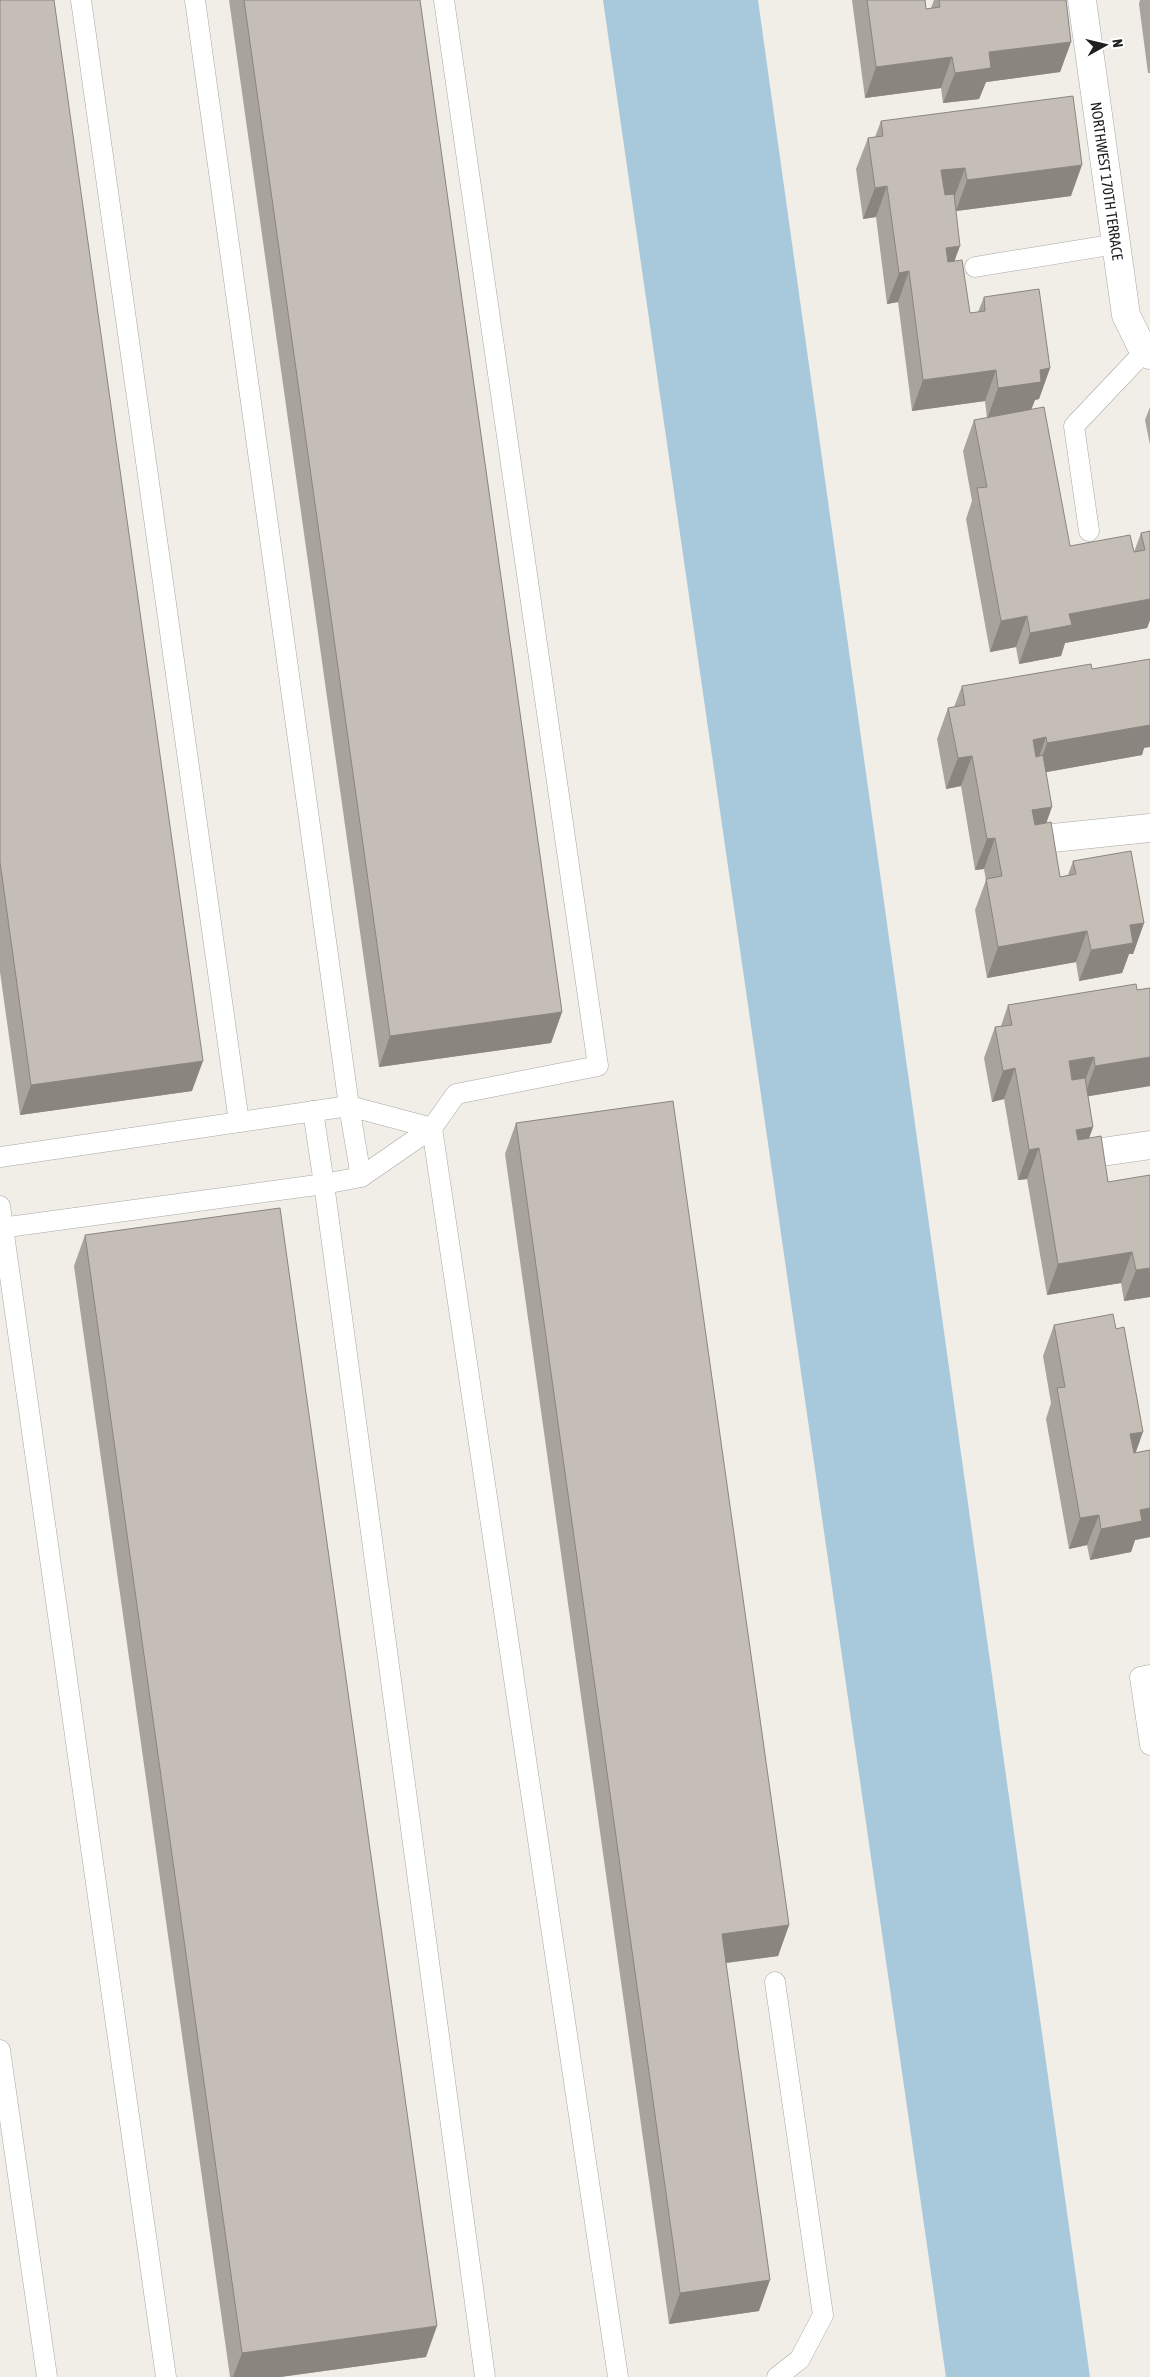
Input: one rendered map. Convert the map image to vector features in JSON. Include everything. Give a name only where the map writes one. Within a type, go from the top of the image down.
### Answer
[{"type":"street","name":"NORTHWEST 170TH TERRACE","points":[[1082,0],[1126,315],[1147,354]]},
{"type":"street","points":[[1053,838],[1150,828]]},
{"type":"street","points":[[1088,1154],[1150,1145]]},
{"type":"lane","points":[[81,0],[239,1122]]},
{"type":"lane","points":[[195,0],[349,1106],[361,1177]]},
{"type":"lane","points":[[2,1228],[324,1184],[361,1177],[432,1128],[456,1094],[598,1066],[444,0]]},
{"type":"lane","points":[[975,267],[1116,244]]},
{"type":"lane","points":[[1089,531],[1074,426],[1147,354]]},
{"type":"lane","points":[[0,1156],[349,1106],[432,1128]]},
{"type":"lane","points":[[313,1111],[485,2377]]},
{"type":"lane","points":[[432,1128],[618,2377]]},
{"type":"lane","points":[[0,1206],[166,2377]]},
{"type":"lane","points":[[1150,1675],[1140,1677],[1150,1745]]},
{"type":"lane","points":[[775,1982],[823,2315],[800,2359],[777,2377]]},
{"type":"lane","points":[[0,2050],[47,2377]]},
{"type":"water","points":[[603,0],[758,0],[1090,2377],[946,2377]]},
{"type":"building","points":[[0,0],[54,0],[203,1061],[31,1085],[0,862]]},
{"type":"building","points":[[244,0],[420,0],[562,1012],[390,1036]]},
{"type":"building","points":[[867,0],[925,0],[926,9],[940,7],[939,0],[1066,0],[1071,42],[989,52],[991,68],[955,73],[952,57],[876,67]]},
{"type":"building","points":[[1073,96],[1082,165],[967,180],[965,168],[941,170],[945,195],[954,194],[960,246],[946,248],[948,262],[962,260],[970,313],[985,311],[984,297],[1039,289],[1050,368],[1040,370],[1041,382],[998,388],[996,370],[923,380],[909,271],[899,273],[887,186],[875,188],[868,138],[883,136],[881,121]]},
{"type":"building","points":[[1044,407],[1070,546],[1130,535],[1134,552],[1145,550],[1141,533],[1150,531],[1150,599],[1069,614],[1072,625],[1030,633],[1027,616],[1001,621],[977,488],[987,487],[974,420]]},
{"type":"building","points":[[1150,659],[1150,725],[1047,743],[1046,737],[1033,740],[1036,757],[1043,755],[1052,807],[1032,810],[1035,825],[1051,822],[1060,877],[1076,874],[1073,861],[1131,851],[1144,923],[1130,925],[1133,943],[1091,950],[1087,931],[998,947],[986,879],[1002,876],[995,838],[987,839],[972,756],[958,758],[948,708],[965,705],[962,686],[1091,664],[1092,669]]},
{"type":"building","points":[[1136,984],[1137,990],[1150,988],[1150,1057],[1095,1066],[1094,1057],[1069,1061],[1072,1080],[1085,1078],[1093,1127],[1076,1130],[1078,1140],[1101,1136],[1108,1182],[1150,1175],[1150,1268],[1136,1270],[1132,1252],[1058,1264],[1039,1148],[1029,1150],[1015,1068],[1003,1071],[995,1027],[1012,1025],[1008,1005]]},
{"type":"building","points":[[673,1101],[789,1925],[722,1934],[770,2280],[680,2293],[516,1123]]},
{"type":"building","points":[[280,1208],[437,2326],[242,2353],[85,1235]]},
{"type":"building","points":[[1113,1314],[1116,1329],[1124,1327],[1143,1432],[1130,1434],[1134,1453],[1150,1450],[1150,1508],[1140,1510],[1142,1521],[1101,1529],[1099,1515],[1080,1518],[1057,1388],[1065,1387],[1054,1325]]}]
